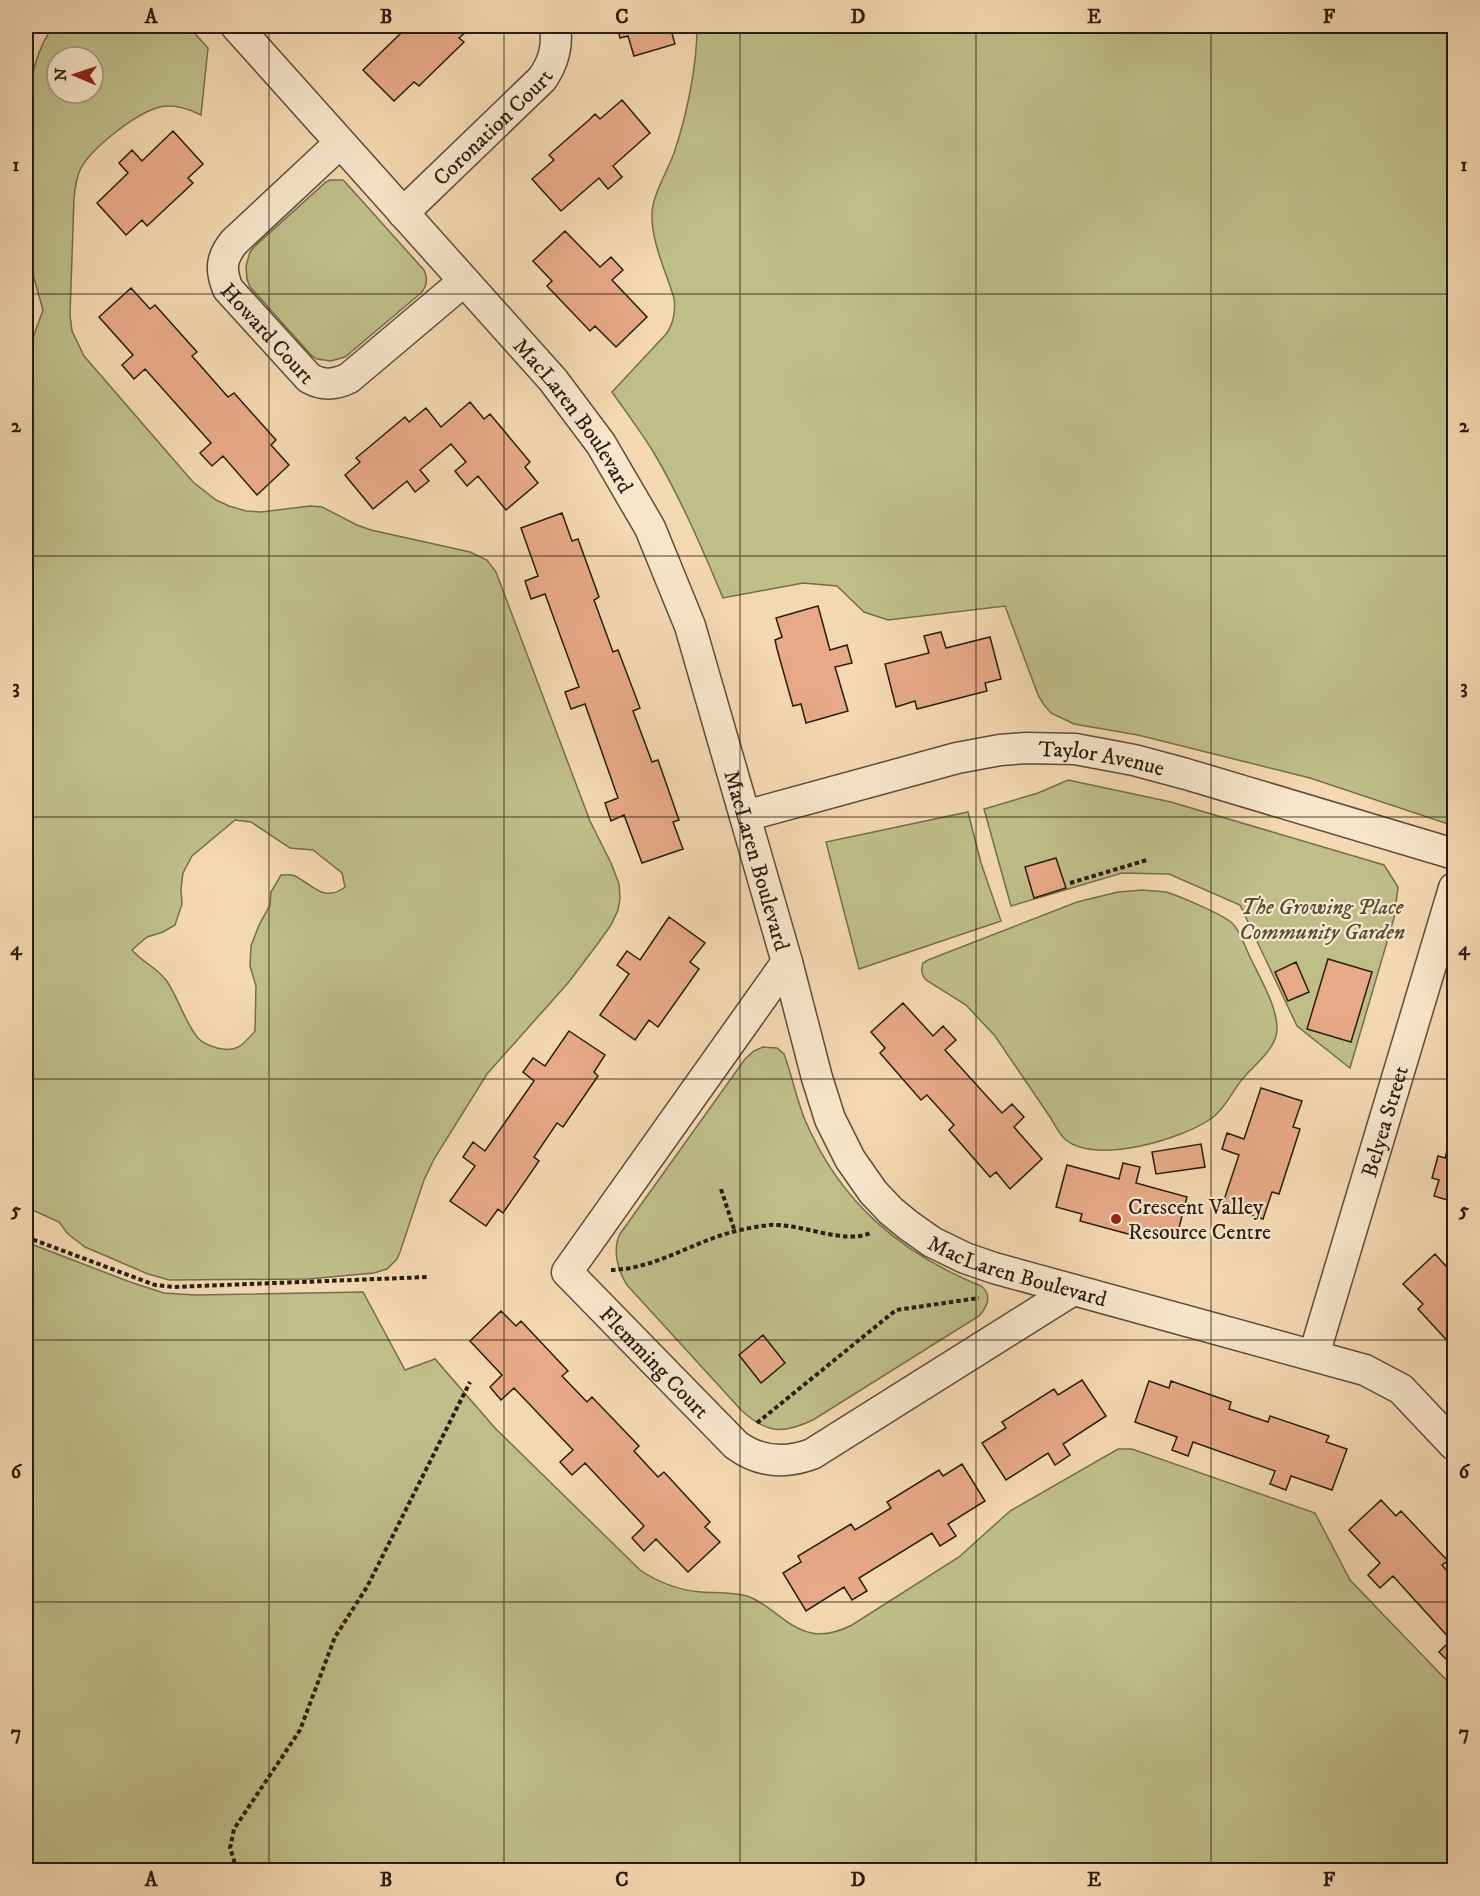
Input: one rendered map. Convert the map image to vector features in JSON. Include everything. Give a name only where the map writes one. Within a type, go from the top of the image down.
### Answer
[{"type":"street","name":"MacLaren Boulevard","points":[[236,26],[553,380],[601,444],[650,528],[690,626],[830,1119],[850,1159],[873,1192],[908,1225],[932,1242],[965,1258],[994,1268],[1365,1370],[1401,1389],[1455,1445]]},
{"type":"street","name":"Coronation Court","points":[[403,213],[542,79],[554,61],[555,26]]},
{"type":"street","name":"Howard Court","points":[[340,143],[225,253],[224,279],[228,289],[309,378],[317,383],[328,385],[349,378],[464,281]]},
{"type":"street","name":"Taylor Avenue","points":[[745,816],[957,758],[1026,748],[1075,749],[1176,771],[1455,854]]},
{"type":"street","name":"Belyea Street","points":[[1314,1355],[1455,888]]},
{"type":"street","points":[[567,1272],[787,962]]},
{"type":"street","name":"Flemming Court","points":[[567,1272],[734,1443],[746,1452],[773,1460],[797,1459],[812,1454],[1073,1290]]},
{"type":"path","points":[[1070,883],[1147,861]]},
{"type":"path","points":[[721,1189],[735,1232]]},
{"type":"path","points":[[567,1272],[636,1267],[716,1237],[756,1227],[792,1226],[856,1237],[873,1231],[891,1211]]},
{"type":"path","points":[[26,1237],[155,1285],[173,1287],[428,1277]]},
{"type":"path","points":[[734,1443],[896,1310],[989,1296]]},
{"type":"path","points":[[237,1870],[230,1848],[234,1829],[300,1730],[335,1637],[367,1587],[470,1382]]},
{"type":"green space","points":[[53,26],[188,26],[208,48],[201,115],[171,106],[160,107],[139,116],[104,142],[80,170],[74,198],[70,315],[72,331],[84,356],[193,482],[216,500],[246,511],[261,512],[310,506],[322,507],[371,530],[470,552],[487,560],[496,572],[590,821],[619,884],[618,910],[611,925],[568,983],[487,1074],[434,1159],[424,1180],[397,1259],[387,1269],[374,1273],[308,1279],[169,1280],[148,1274],[85,1247],[68,1234],[59,1222],[26,1207],[26,357],[43,310],[26,250],[26,144],[32,78],[40,51]],"holes":[[[235,820],[251,822],[290,848],[313,850],[342,873],[345,887],[338,891],[325,893],[295,876],[281,875],[271,892],[270,905],[251,946],[250,966],[256,986],[255,1031],[239,1047],[224,1049],[209,1045],[197,1037],[166,980],[132,950],[147,937],[175,925],[182,904],[183,873],[192,856]]]},
{"type":"green space","points":[[697,26],[1454,26],[1454,826],[1310,778],[1138,735],[1074,724],[1051,713],[1038,695],[1005,606],[888,620],[864,612],[837,586],[803,583],[723,598],[691,524],[664,470],[612,392],[667,333],[674,317],[674,298],[656,246],[652,214],[655,199],[674,153],[687,107],[693,74]]},
{"type":"green space","points":[[330,180],[343,180],[346,183],[424,270],[427,279],[421,293],[345,357],[331,361],[312,356],[250,287],[246,266],[254,247]]},
{"type":"green space","name":"The Growing Place Community Garden","points":[[1068,780],[1171,802],[1384,865],[1398,887],[1394,918],[1350,1068],[1297,1026],[1240,905],[1169,874],[1122,873],[1011,906],[984,809],[1038,793]]},
{"type":"green space","points":[[968,812],[981,863],[1001,921],[859,969],[826,842]]},
{"type":"green space","points":[[1143,890],[1166,892],[1180,897],[1227,919],[1235,926],[1273,1007],[1277,1027],[1276,1036],[1267,1052],[1242,1080],[1222,1109],[1199,1126],[1161,1141],[1118,1150],[1080,1147],[1061,1135],[995,1036],[966,1005],[926,980],[922,972],[923,963],[1077,902],[1118,892]]},
{"type":"green space","points":[[763,1047],[777,1048],[784,1054],[805,1120],[819,1149],[855,1200],[899,1241],[924,1258],[981,1286],[988,1297],[979,1316],[813,1420],[784,1429],[768,1428],[742,1411],[627,1285],[616,1253],[620,1234],[745,1059]]},
{"type":"green space","points":[[26,1242],[164,1293],[195,1295],[363,1292],[405,1370],[435,1359],[495,1428],[640,1570],[654,1579],[684,1590],[747,1596],[764,1604],[794,1626],[812,1633],[833,1632],[852,1625],[959,1557],[1010,1511],[1118,1449],[1132,1449],[1315,1513],[1350,1580],[1454,1688],[1454,1870],[26,1870]]},
{"type":"building","points":[[391,26],[473,26],[459,38],[464,42],[419,86],[414,82],[394,101],[363,70],[400,34]]},
{"type":"building","points":[[617,26],[670,26],[675,44],[634,56],[628,36],[620,38]]},
{"type":"building","points":[[622,100],[650,133],[613,166],[622,177],[608,189],[599,178],[561,211],[532,179],[554,160],[549,155],[595,114],[600,119]]},
{"type":"building","points":[[173,131],[203,164],[188,178],[193,183],[147,226],[142,220],[126,235],[97,203],[128,173],[119,163],[132,150],[142,161]]},
{"type":"building","points":[[565,231],[600,267],[611,257],[623,270],[612,280],[647,317],[616,347],[595,326],[590,331],[547,286],[552,281],[533,261]]},
{"type":"building","points":[[131,288],[150,309],[155,305],[197,352],[192,356],[228,397],[234,393],[276,440],[271,445],[289,465],[257,495],[223,456],[212,466],[200,453],[211,443],[145,369],[134,379],[122,365],[133,355],[99,317]]},
{"type":"building","points":[[470,402],[484,419],[490,414],[530,462],[525,467],[538,483],[506,510],[478,476],[467,486],[455,471],[466,462],[451,444],[420,470],[429,481],[415,492],[407,481],[373,509],[345,475],[360,462],[356,458],[405,417],[409,422],[426,408],[441,427]]},
{"type":"building","points":[[562,513],[572,541],[578,539],[599,597],[594,600],[613,652],[618,650],[640,708],[633,711],[652,762],[658,760],[679,820],[673,822],[683,849],[642,863],[624,815],[611,821],[605,803],[618,798],[585,704],[571,709],[565,692],[579,687],[545,594],[531,599],[525,581],[538,576],[521,528]]},
{"type":"building","points":[[818,606],[830,650],[847,645],[852,663],[835,667],[848,711],[806,723],[801,704],[793,706],[775,640],[782,637],[776,618]]},
{"type":"building","points":[[941,632],[946,648],[990,637],[1001,679],[985,683],[987,691],[917,709],[915,701],[896,707],[885,664],[929,653],[924,636]]},
{"type":"building","points":[[1056,858],[1066,888],[1034,898],[1025,867]]},
{"type":"building","points":[[669,917],[705,943],[690,962],[699,969],[658,1027],[649,1020],[635,1040],[600,1015],[629,974],[617,965],[627,951],[640,960]]},
{"type":"building","points":[[1328,959],[1372,972],[1351,1042],[1307,1029]]},
{"type":"building","points":[[1296,962],[1309,992],[1288,1001],[1275,972]]},
{"type":"building","points":[[903,1003],[933,1036],[943,1026],[956,1040],[945,1050],[1002,1113],[1012,1104],[1024,1117],[1014,1127],[1042,1159],[1010,1189],[996,1172],[990,1177],[949,1130],[954,1125],[927,1095],[921,1100],[880,1053],[885,1048],[871,1032]]},
{"type":"building","points":[[569,1031],[605,1055],[594,1072],[598,1076],[563,1127],[557,1123],[534,1157],[539,1161],[503,1213],[498,1209],[486,1226],[450,1201],[475,1166],[463,1157],[473,1142],[485,1151],[534,1081],[523,1072],[533,1058],[545,1066]]},
{"type":"building","points":[[1261,1088],[1302,1101],[1293,1127],[1300,1129],[1279,1194],[1272,1192],[1263,1219],[1222,1206],[1239,1155],[1222,1149],[1227,1133],[1244,1139]]},
{"type":"building","points":[[1454,1101],[1454,1126],[1448,1124]]},
{"type":"building","points":[[1454,1127],[1454,1202],[1434,1196],[1439,1180],[1432,1178],[1438,1156],[1445,1158]]},
{"type":"building","points":[[1201,1144],[1205,1167],[1156,1174],[1152,1152]]},
{"type":"building","points":[[1123,1163],[1140,1167],[1136,1183],[1187,1197],[1176,1239],[1149,1232],[1147,1239],[1080,1221],[1082,1214],[1056,1207],[1067,1165],[1119,1179]]},
{"type":"building","points":[[1435,1254],[1454,1275],[1454,1348],[1418,1309],[1423,1304],[1403,1284]]},
{"type":"building","points":[[501,1311],[516,1326],[521,1321],[568,1371],[562,1376],[587,1402],[592,1397],[639,1446],[634,1451],[658,1477],[664,1472],[710,1522],[705,1527],[720,1542],[688,1572],[656,1539],[644,1551],[632,1538],[644,1526],[585,1463],[572,1475],[560,1462],[573,1450],[514,1388],[501,1400],[490,1387],[502,1375],[470,1341]]},
{"type":"building","points":[[763,1335],[785,1363],[761,1383],[739,1355]]},
{"type":"building","points":[[1082,1380],[1106,1416],[1063,1444],[1070,1455],[1055,1465],[1048,1453],[1006,1480],[982,1443],[1006,1428],[1002,1422],[1054,1389],[1058,1395]]},
{"type":"building","points":[[1149,1381],[1169,1388],[1171,1381],[1231,1402],[1229,1409],[1268,1422],[1270,1416],[1329,1436],[1326,1442],[1347,1449],[1332,1490],[1291,1476],[1286,1490],[1270,1484],[1275,1471],[1193,1442],[1188,1456],[1172,1450],[1177,1437],[1135,1422]]},
{"type":"building","points":[[962,1464],[985,1501],[948,1524],[956,1536],[940,1546],[932,1533],[859,1578],[867,1591],[852,1600],[844,1587],[806,1611],[783,1573],[801,1562],[798,1556],[851,1524],[855,1530],[891,1508],[887,1502],[939,1470],[943,1476]]},
{"type":"building","points":[[1381,1500],[1396,1516],[1401,1511],[1448,1561],[1442,1565],[1454,1579],[1454,1661],[1451,1664],[1439,1652],[1451,1640],[1393,1576],[1380,1588],[1368,1575],[1380,1563],[1349,1530]]},
{"type":"place","name":"Crescent Valley Resource Centre","points":[[1116,1219]]}]
